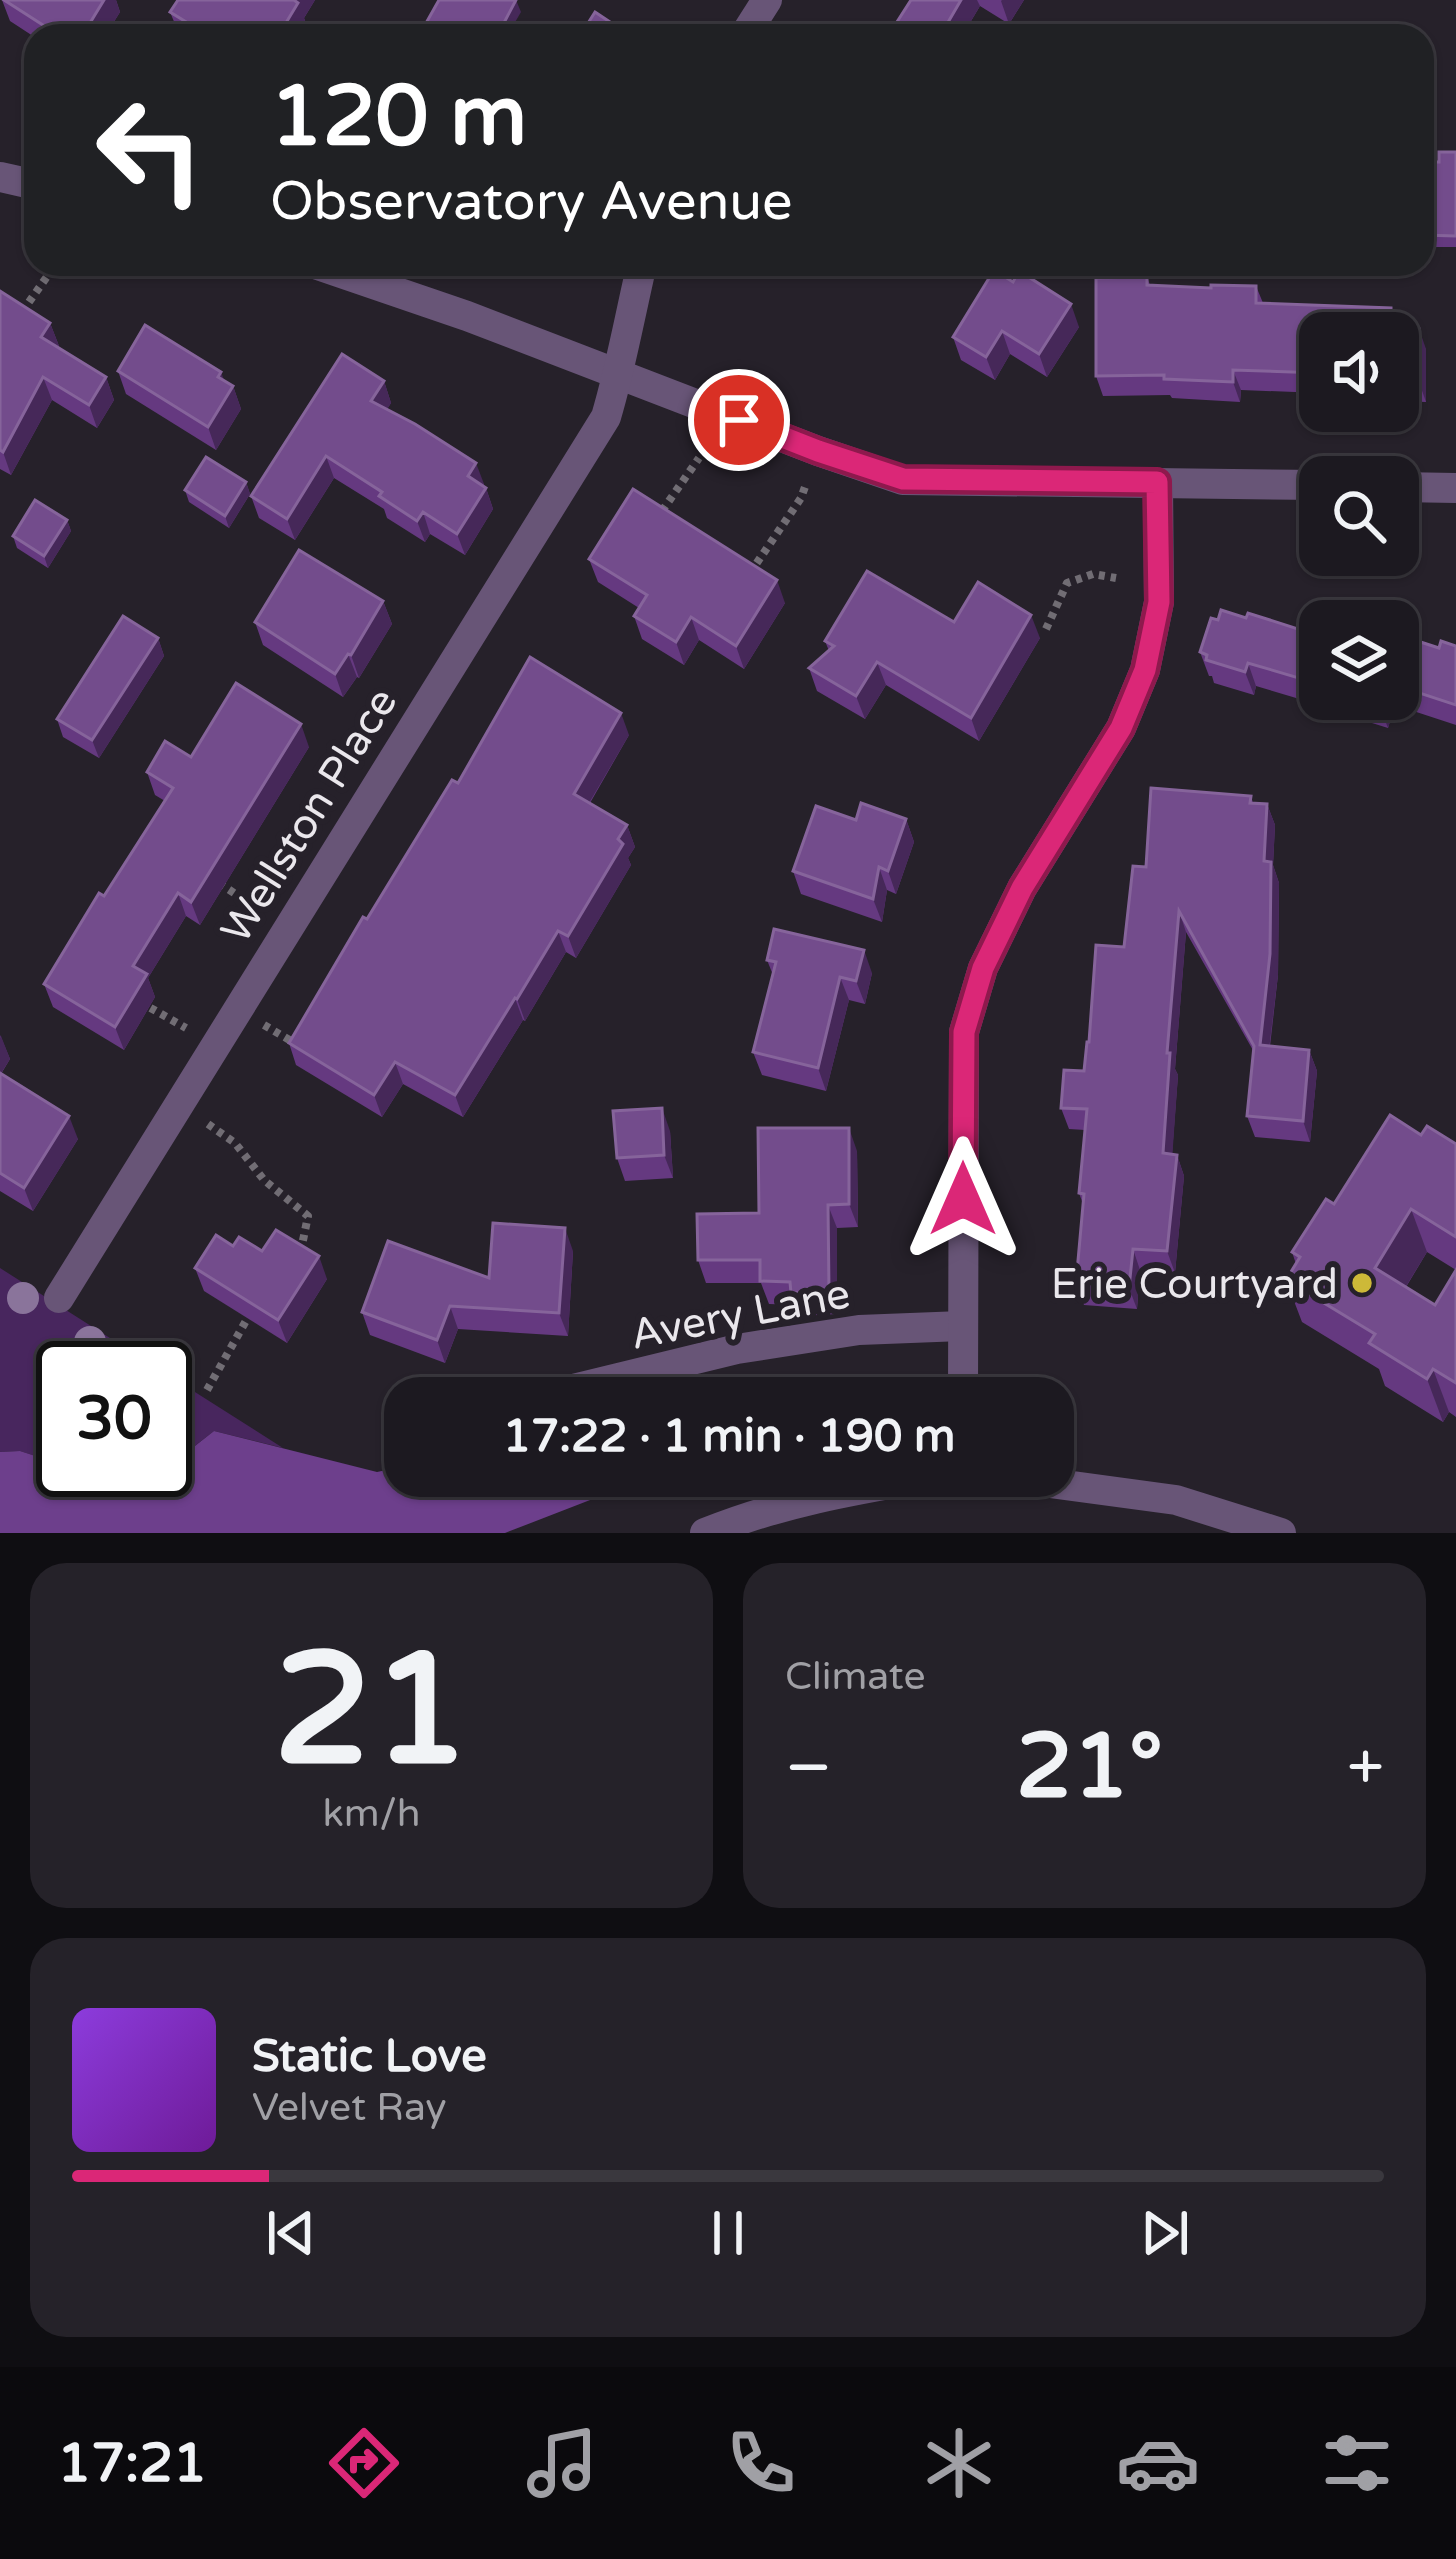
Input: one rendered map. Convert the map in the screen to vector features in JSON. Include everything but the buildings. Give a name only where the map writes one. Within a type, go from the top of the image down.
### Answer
[{"type":"street","points":[[350,276],[903,479],[1299,485]]},
{"type":"street","name":"Wellston Place","points":[[59,1298],[606,417],[639,276]]},
{"type":"street","points":[[963,1377],[964,1032],[983,968],[1022,888],[1121,728],[1145,670],[1159,602],[1157,482]]},
{"type":"street","points":[[1419,487],[1456,488]]},
{"type":"street","name":"Avery Lane","points":[[620,1377],[736,1348],[859,1330],[962,1326]]},
{"type":"street","points":[[1074,1486],[1176,1499],[1281,1533]]},
{"type":"street","points":[[705,1533],[815,1497]]},
{"type":"path","points":[[29,302],[47,276]]},
{"type":"path","points":[[746,579],[801,498],[818,451]]},
{"type":"path","points":[[662,511],[699,458]]},
{"type":"path","points":[[1046,629],[1067,584],[1093,574],[1116,578]]},
{"type":"path","points":[[219,883],[261,911]]},
{"type":"path","points":[[140,1002],[186,1028]]},
{"type":"path","points":[[202,1120],[235,1143],[264,1180],[308,1216],[300,1257]]},
{"type":"path","points":[[207,1390],[247,1319]]},
{"type":"shaded area","points":[[0,1268],[115,1341],[36,1341],[36,1456],[0,1452]]},
{"type":"shaded area","points":[[192,1390],[283,1448],[214,1431],[192,1448]]},
{"type":"shaded area","points":[[214,1431],[384,1470],[384,1497],[598,1497],[505,1533],[0,1533],[0,1452],[36,1456],[36,1497],[192,1497],[192,1448]]},
{"type":"place","name":"Erie Courtyard","points":[[1362,1283]]},
{"type":"route","points":[[739,420],[903,479],[1157,482],[1159,602],[1145,670],[1121,728],[1022,888],[983,968],[964,1032],[963,1199]]}]
